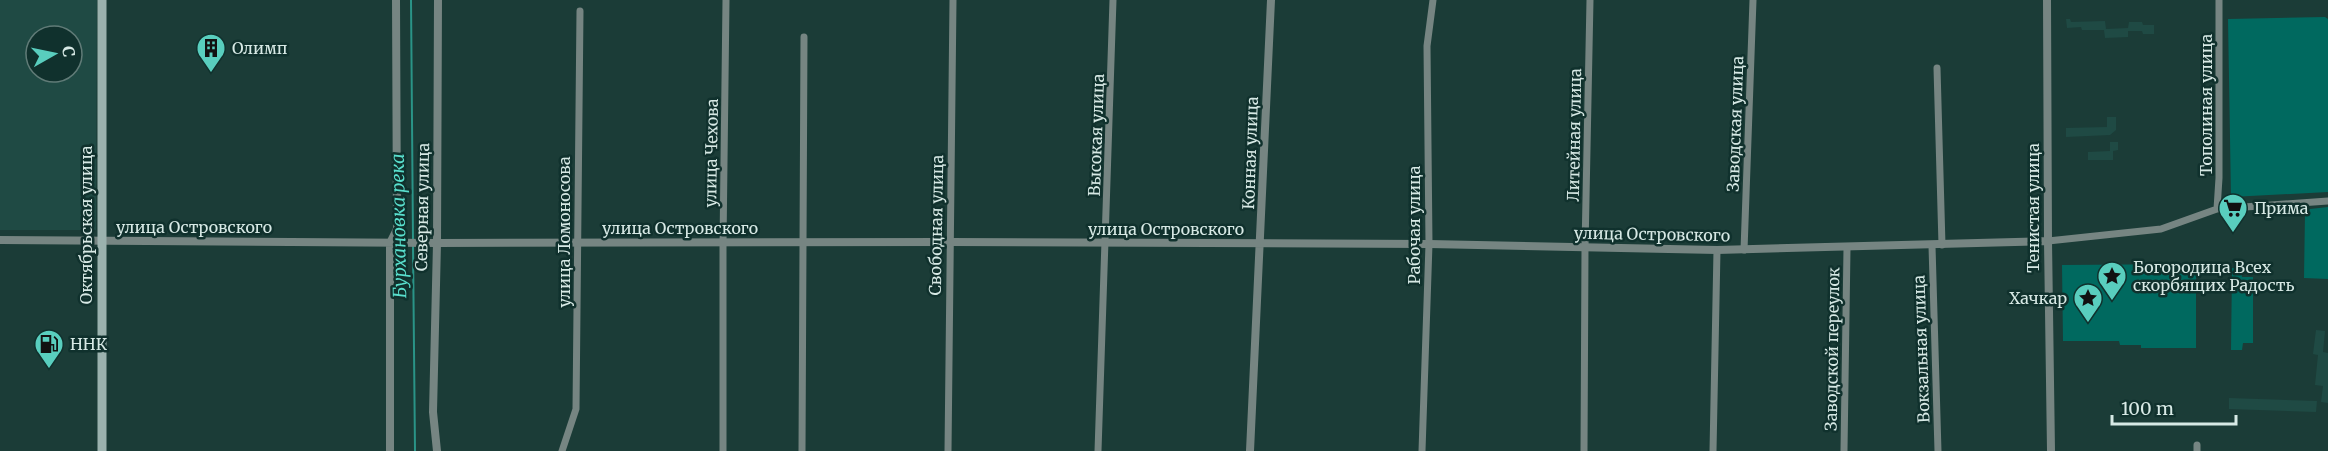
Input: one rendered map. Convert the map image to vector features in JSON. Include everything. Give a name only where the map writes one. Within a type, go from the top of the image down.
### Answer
[{"type":"main road","name":"Октябрьская улица","points":[[102,0],[102,451]]},
{"type":"street","points":[[390,451],[394,243],[397,229],[396,0]]},
{"type":"street","name":"Северная улица","points":[[436,451],[433,412],[437,243],[438,0]]},
{"type":"street","name":"улица Чехова","points":[[723,451],[726,0]]},
{"type":"street","name":"Свободная улица","points":[[948,451],[952,0]]},
{"type":"street","name":"Высокая улица","points":[[1098,451],[1113,0]]},
{"type":"street","name":"Конная улица","points":[[1250,451],[1271,0]]},
{"type":"street","name":"Рабочая улица","points":[[1422,451],[1429,244],[1427,46],[1433,0]]},
{"type":"street","name":"Литейная улица","points":[[1584,451],[1590,0]]},
{"type":"street","name":"Заводская улица","points":[[1744,250],[1753,0]]},
{"type":"street","name":"Тенистая улица","points":[[2047,0],[2051,451]]},
{"type":"street","name":"Тополиная улица","points":[[2217,209],[2219,0]]},
{"type":"street","name":"улица Ломоносова","points":[[562,451],[576,409],[580,11]]},
{"type":"street","points":[[802,451],[804,37]]},
{"type":"street","points":[[1936,68],[1942,245]]},
{"type":"street","name":"улица Островского","points":[[0,240],[723,244],[949,242],[1429,244],[1744,250],[2048,241],[2161,229],[2217,209],[2328,201]]},
{"type":"street","name":"Вокзальная улица","points":[[1932,246],[1938,451]]},
{"type":"street","name":"Заводской переулок","points":[[1844,451],[1847,248]]},
{"type":"street","points":[[1713,451],[1717,250]]},
{"type":"shaded area","points":[[0,0],[97,0],[96,230],[0,230]]},
{"type":"shaded area","points":[[2066,19],[2070,19],[2071,22],[2105,21],[2106,29],[2128,28],[2129,22],[2142,22],[2143,25],[2154,25],[2154,34],[2128,31],[2128,37],[2105,38],[2104,30],[2067,28]]},
{"type":"shaded area","points":[[2107,117],[2116,117],[2116,130],[2110,135],[2066,137],[2066,128],[2107,127]]},
{"type":"shaded area","points":[[2110,142],[2118,142],[2118,150],[2113,151],[2113,160],[2088,160],[2088,152],[2110,151]]},
{"type":"shaded area","points":[[2316,330],[2325,331],[2323,352],[2328,353],[2328,403],[2321,402],[2323,386],[2315,385],[2318,355],[2313,354]]},
{"type":"shaded area","points":[[2229,398],[2317,401],[2316,412],[2229,409]]},
{"type":"green space","points":[[2325,17],[2328,19],[2328,192],[2231,197],[2228,19]]},
{"type":"green space","points":[[2328,207],[2328,279],[2304,278],[2305,213],[2310,209]]},
{"type":"green space","points":[[2196,264],[2196,348],[2141,348],[2141,345],[2120,345],[2119,341],[2063,341],[2062,265]]},
{"type":"green space","points":[[2232,268],[2241,268],[2242,277],[2253,277],[2253,343],[2243,343],[2242,350],[2231,350]]},
{"type":"waterway","name":"Бурхановка река","points":[[411,0],[413,240]]},
{"type":"waterway","name":"Бурхановка река","points":[[413,246],[415,451]]},
{"type":"place","name":"Олимп","points":[[211,74]]},
{"type":"place","name":"Прима","points":[[2233,234]]},
{"type":"place","name":"Богородица Всех скорбящих Радость","points":[[2112,302]]},
{"type":"place","name":"Хачкар","points":[[2088,324]]},
{"type":"place","name":"ННК","points":[[49,370]]}]
